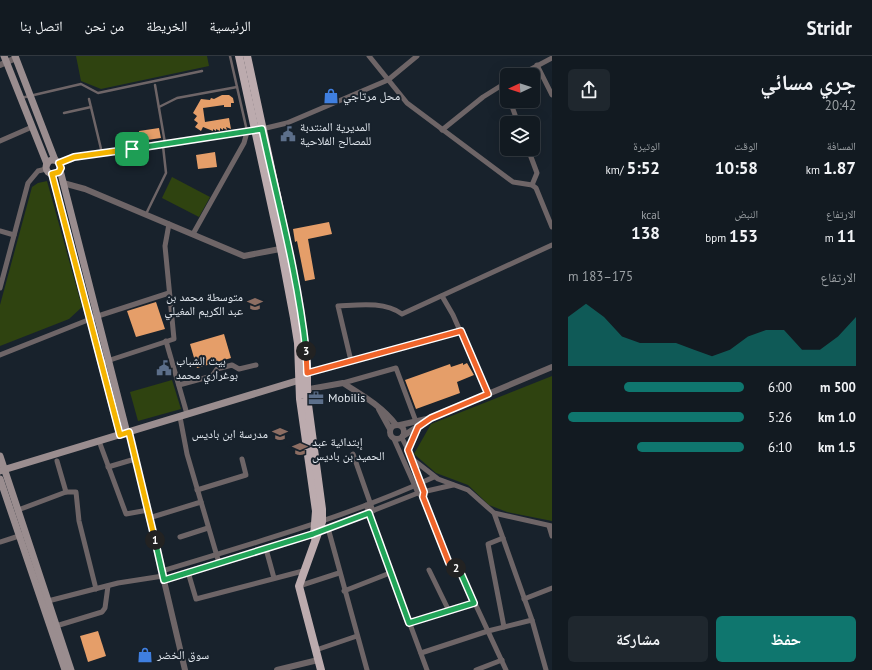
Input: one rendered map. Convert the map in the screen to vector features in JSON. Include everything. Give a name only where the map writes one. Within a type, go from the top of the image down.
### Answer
[{"type":"main road","points":[[239,56],[254,130],[285,248],[298,343],[305,377],[304,390],[316,511],[316,530],[299,586],[321,670]]},
{"type":"main road","points":[[247,56],[254,130]]},
{"type":"main road","points":[[15,57],[58,164],[98,316],[126,433]]},
{"type":"main road","points":[[4,59],[21,98],[48,169],[101,363],[126,433]]},
{"type":"main road","points":[[48,169],[50,160],[58,164]]},
{"type":"main road","points":[[48,169],[56,174],[58,164]]},
{"type":"main road","points":[[2,471],[305,377]]},
{"type":"main road","points":[[0,456],[2,471],[18,510],[22,535],[64,670]]},
{"type":"main road","points":[[0,479],[48,601],[71,670]]},
{"type":"street","points":[[369,56],[407,103],[513,182],[532,185],[536,188],[552,227]]},
{"type":"street","points":[[540,56],[545,62]]},
{"type":"street","points":[[4,59],[15,57]]},
{"type":"street","points":[[58,164],[74,157],[254,130],[287,123],[388,80],[414,57]]},
{"type":"street","points":[[532,68],[552,58]]},
{"type":"street","points":[[537,65],[552,96]]},
{"type":"street","points":[[442,130],[483,97],[500,86]]},
{"type":"street","points":[[0,141],[32,127]]},
{"type":"street","points":[[193,234],[244,143],[254,130]]},
{"type":"street","points":[[531,156],[537,173],[532,185]]},
{"type":"street","points":[[0,288],[28,183],[38,171],[48,169]]},
{"type":"street","points":[[63,183],[85,189],[244,256],[285,248]]},
{"type":"street","points":[[101,363],[174,339],[165,246],[169,224]]},
{"type":"street","points":[[0,231],[14,235]]},
{"type":"street","points":[[351,361],[338,306],[364,305],[384,307],[397,310],[402,314],[552,245]]},
{"type":"street","points":[[0,355],[98,316],[169,293]]},
{"type":"street","points":[[442,296],[461,331],[488,394]]},
{"type":"street","points":[[305,377],[351,361],[461,331]]},
{"type":"street","points":[[166,341],[179,386],[184,415],[187,454],[219,563]]},
{"type":"street","points":[[179,386],[212,376],[217,369],[232,365],[239,369],[256,365]]},
{"type":"street","points":[[394,438],[402,437],[417,424],[552,367]]},
{"type":"street","points":[[304,390],[343,383],[396,368],[417,424],[408,450]]},
{"type":"street","points":[[343,383],[369,399],[379,409],[385,412],[404,432],[402,437],[421,483],[422,494],[449,563],[460,571],[506,670]]},
{"type":"street","points":[[379,409],[390,429],[391,436],[394,438],[414,486],[422,494]]},
{"type":"street","points":[[390,429],[398,425],[417,424]]},
{"type":"street","points":[[126,433],[136,459],[186,670]]},
{"type":"street","points":[[99,441],[126,514],[148,510]]},
{"type":"street","points":[[353,454],[390,573],[427,670]]},
{"type":"street","points":[[411,457],[434,477],[468,490],[494,513],[550,526],[552,536]]},
{"type":"street","points":[[108,466],[136,459]]},
{"type":"street","points":[[197,490],[246,475],[242,459]]},
{"type":"street","points":[[56,461],[66,492]]},
{"type":"street","points":[[48,601],[108,586],[163,575],[188,572],[266,549],[316,530],[368,505],[434,477]]},
{"type":"street","points":[[163,575],[216,555],[328,528],[422,494],[453,485]]},
{"type":"street","points":[[18,510],[66,492],[76,492],[79,521],[96,589]]},
{"type":"street","points":[[149,518],[201,502]]},
{"type":"street","points":[[494,513],[532,620],[546,670]]},
{"type":"street","points":[[180,537],[208,528]]},
{"type":"street","points":[[328,528],[339,573],[367,670]]},
{"type":"street","points":[[0,542],[22,535]]},
{"type":"street","points":[[503,538],[488,544],[504,627]]},
{"type":"street","points":[[266,549],[274,578]]},
{"type":"street","points":[[429,570],[449,611]]},
{"type":"street","points":[[188,572],[196,599],[303,571]]},
{"type":"street","points":[[299,586],[339,573]]},
{"type":"street","points":[[344,591],[390,573]]},
{"type":"street","points":[[56,626],[102,612],[105,608],[108,586]]},
{"type":"street","points":[[524,599],[552,588]]},
{"type":"street","points":[[409,623],[474,603]]},
{"type":"street","points":[[421,653],[488,630],[532,620]]},
{"type":"street","points":[[316,650],[357,636]]},
{"type":"street","points":[[279,670],[318,660]]},
{"type":"street","points":[[478,670],[502,660]]},
{"type":"lane","points":[[230,56],[237,87],[254,130]]},
{"type":"lane","points":[[21,98],[81,84],[98,93],[202,71]]},
{"type":"lane","points":[[146,214],[166,173],[164,144],[155,85]]},
{"type":"lane","points":[[159,107],[177,98],[237,87]]},
{"type":"lane","points":[[89,99],[102,153]]},
{"type":"lane","points":[[64,114],[91,107]]},
{"type":"green space","points":[[76,56],[207,56],[209,66],[101,89],[81,81]]},
{"type":"green space","points":[[172,177],[210,197],[199,217],[162,198]]},
{"type":"green space","points":[[47,181],[82,307],[69,319],[0,346],[0,305],[32,187],[38,183]]},
{"type":"green space","points":[[552,376],[552,521],[507,512],[489,505],[468,485],[436,473],[414,454],[431,424]]},
{"type":"green space","points":[[172,380],[181,409],[138,421],[130,392]]},
{"type":"building","points":[[222,95],[229,95],[233,98],[234,103],[231,103],[231,107],[224,107],[224,105],[203,108],[205,122],[229,118],[231,129],[226,127],[227,130],[220,128],[220,131],[213,129],[213,131],[203,127],[201,131],[195,127],[198,123],[194,120],[197,116],[193,113],[201,99],[210,100],[211,98],[214,99]]},
{"type":"building","points":[[159,128],[161,138],[140,141],[139,131]]},
{"type":"building","points":[[215,152],[217,167],[198,169],[196,155]]},
{"type":"building","points":[[329,222],[332,234],[308,239],[315,279],[305,281],[293,229]]},
{"type":"building","points":[[156,302],[165,329],[136,337],[127,311]]},
{"type":"building","points":[[224,334],[231,358],[197,368],[190,344]]},
{"type":"building","points":[[463,363],[463,365],[467,363],[474,375],[457,382],[460,393],[416,409],[405,380],[450,364],[451,367]]},
{"type":"building","points":[[98,631],[106,656],[88,662],[80,636]]},
{"type":"place","name":"محل مرتاجي","points":[[331,96]]},
{"type":"place","name":"المديرية المنتدبة للمصالح الفلاحية","points":[[288,134]]},
{"type":"place","name":"متوسطة محمد بن عبد الكريم المغيلي","points":[[255,304]]},
{"type":"place","name":"بيت الشباب بوغراري محمد","points":[[164,368]]},
{"type":"place","name":"Mobilis","points":[[316,398]]},
{"type":"place","name":"مدرسة ابن باديس","points":[[280,434]]},
{"type":"place","name":"إبتدائية عبد الحميد بن باديس","points":[[300,449]]},
{"type":"place","name":"سوق الخضر","points":[[145,655]]},
{"type":"route","points":[[262,129],[302,317],[307,373],[461,331],[488,394],[431,418],[418,427],[408,450],[424,492],[423,497],[449,563],[460,571],[474,603],[409,623],[369,513],[313,534],[164,580],[129,432],[120,435],[52,174],[59,172],[61,168],[59,163],[74,157],[132,149],[262,129]]}]
